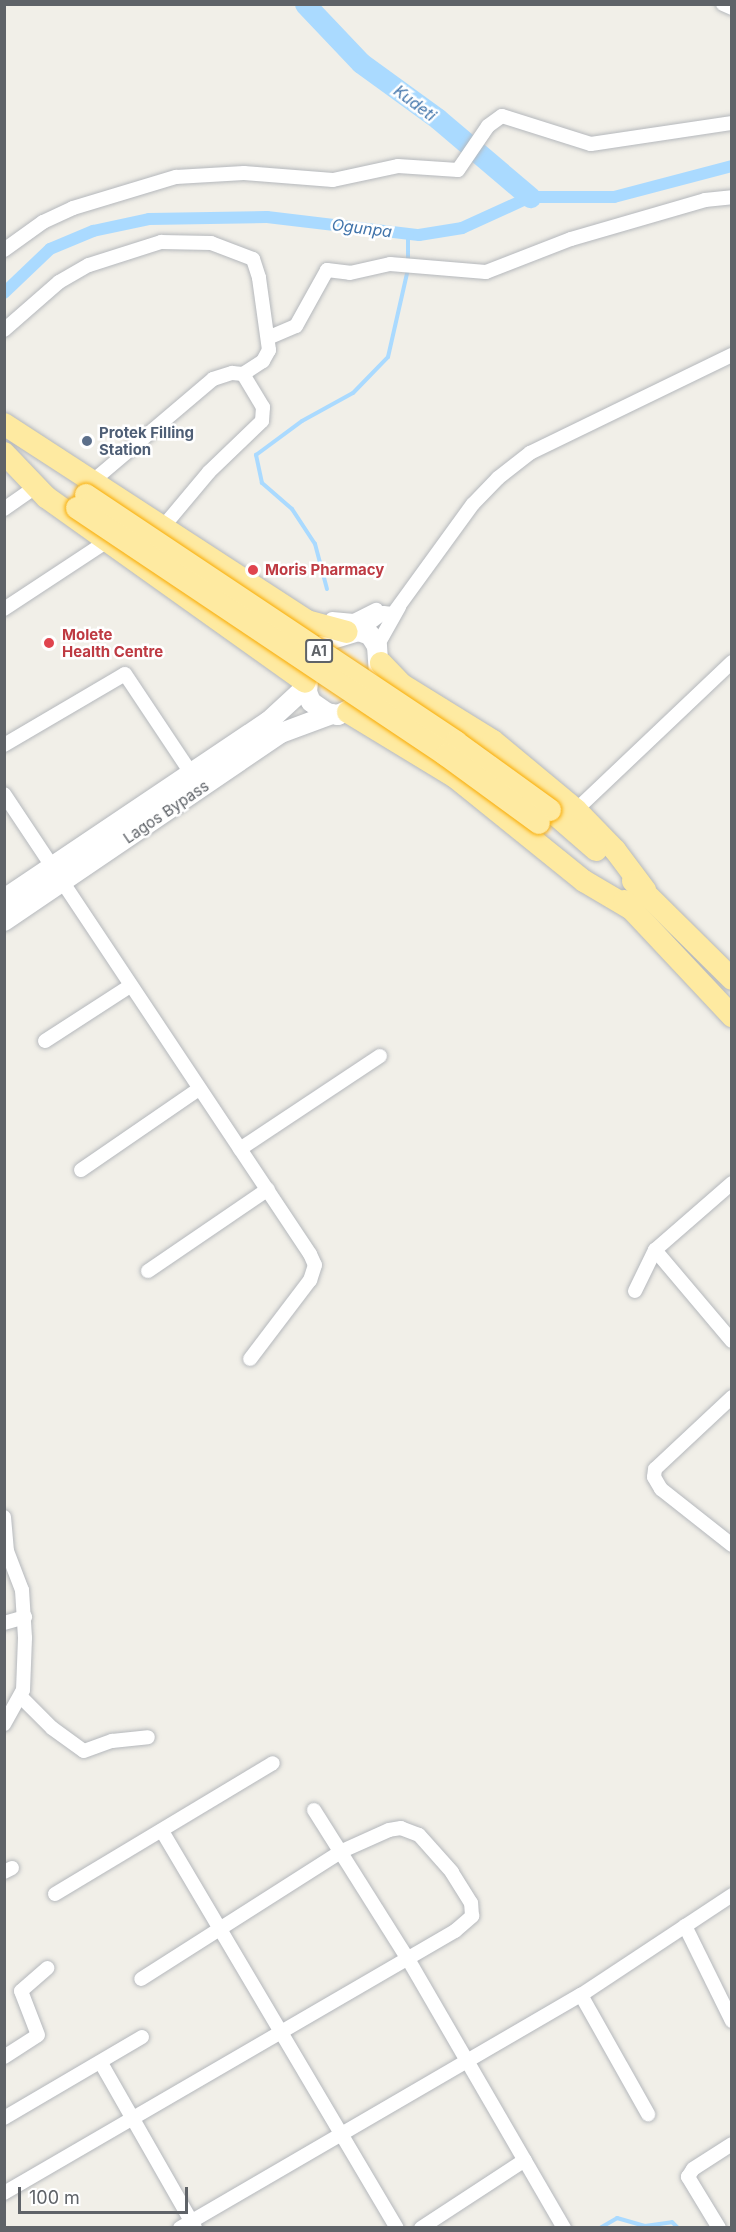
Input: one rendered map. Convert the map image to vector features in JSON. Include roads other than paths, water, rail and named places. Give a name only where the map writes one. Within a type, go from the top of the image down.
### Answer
[{"type":"highway","name":"A1","points":[[4,426],[89,490],[456,742],[544,817],[645,890],[732,979]]},
{"type":"highway","name":"A1","points":[[4,444],[89,490]]},
{"type":"highway","points":[[4,453],[35,487],[305,684]]},
{"type":"highway","points":[[89,490],[227,570],[307,621],[353,632]]},
{"type":"highway","points":[[379,654],[401,684],[493,741],[576,810],[615,850],[645,890]]},
{"type":"highway","points":[[340,713],[455,777],[584,881],[635,911]]},
{"type":"highway","name":"A1","points":[[544,817],[732,1016]]},
{"type":"main road","points":[[353,632],[370,635],[379,654],[372,688],[340,713],[311,702],[305,684],[310,663],[320,647],[353,632]]},
{"type":"main road","name":"Lagos Bypass","points":[[4,921],[58,874],[191,773],[284,710],[305,684]]},
{"type":"main road","name":"Lagos Bypass","points":[[4,899],[58,874],[281,732],[340,713]]},
{"type":"street","points":[[723,4],[732,8]]},
{"type":"street","points":[[4,250],[43,222],[73,208],[176,177],[244,173],[333,180],[392,166],[461,169],[488,126],[502,116],[591,144],[732,123]]},
{"type":"street","points":[[270,337],[296,326],[327,270],[350,273],[390,264],[486,272],[571,238],[705,200],[732,197]]},
{"type":"street","points":[[4,330],[42,295],[89,265],[152,244],[187,240],[220,245],[253,259],[270,337],[263,361],[243,374],[232,373],[213,379],[89,490],[168,521],[227,570],[319,616],[354,621],[377,610],[393,614]]},
{"type":"street","points":[[393,614],[408,590],[473,504],[498,478],[530,453],[732,355]]},
{"type":"street","points":[[168,521],[209,472],[262,421],[263,408],[243,374]]},
{"type":"street","points":[[4,509],[35,487]]},
{"type":"street","points":[[4,609],[107,541]]},
{"type":"street","points":[[379,654],[408,590]]},
{"type":"street","points":[[353,632],[383,613],[393,614]]},
{"type":"street","points":[[576,810],[732,662]]},
{"type":"street","points":[[4,745],[125,674],[191,773]]},
{"type":"street","points":[[4,794],[130,986],[268,1189],[315,1265],[310,1280],[250,1359]]},
{"type":"street","points":[[45,1041],[130,986]]},
{"type":"street","points":[[240,1149],[380,1056]]},
{"type":"street","points":[[81,1170],[199,1089]]},
{"type":"street","points":[[635,1291],[655,1250],[732,1183]]},
{"type":"street","points":[[147,1271],[268,1189]]},
{"type":"street","points":[[655,1250],[731,1340]]},
{"type":"street","points":[[732,1397],[655,1469],[654,1477],[661,1490],[732,1545]]},
{"type":"street","points":[[4,1517],[7,1551],[22,1590],[25,1617],[21,1696],[4,1725]]},
{"type":"street","points":[[4,1623],[25,1617]]},
{"type":"street","points":[[21,1696],[52,1728],[84,1751],[112,1741],[148,1737]]},
{"type":"street","points":[[55,1894],[273,1763]]},
{"type":"street","points":[[314,1810],[342,1851],[408,1959],[564,2228]]},
{"type":"street","points":[[4,2193],[465,1924],[472,1916],[471,1903],[452,1872],[410,1830],[389,1830],[342,1851],[141,1979]]},
{"type":"street","points":[[162,1831],[397,2228]]},
{"type":"street","points":[[101,2063],[189,2225],[581,1995],[732,1895]]},
{"type":"street","points":[[685,1926],[732,2021]]},
{"type":"street","points":[[4,2057],[38,2035],[21,1991],[47,1968]]},
{"type":"street","points":[[581,1995],[648,2114]]},
{"type":"street","points":[[4,2118],[142,2037]]},
{"type":"street","points":[[719,2228],[688,2177],[693,2169],[732,2144]]},
{"type":"street","points":[[421,2228],[525,2160]]},
{"type":"waterway","name":"Kudeti","points":[[305,4],[361,63],[438,119],[530,197]]},
{"type":"waterway","name":"Ogunpa","points":[[4,293],[50,249],[93,231],[149,219],[267,217],[419,235],[462,228],[530,197],[614,197],[732,166]]},
{"type":"waterway","points":[[408,235],[408,261]]},
{"type":"waterway","points":[[327,589],[315,544],[292,509],[262,483],[256,455],[302,421],[353,393],[388,357],[408,269]]},
{"type":"waterway","points":[[600,2228],[617,2218],[645,2226],[672,2222],[678,2228]]},
{"type":"place","name":"Protek Filling Station","points":[[87,441]]},
{"type":"place","name":"Moris Pharmacy","points":[[253,570]]},
{"type":"place","name":"Molete Health Centre","points":[[49,643]]}]
